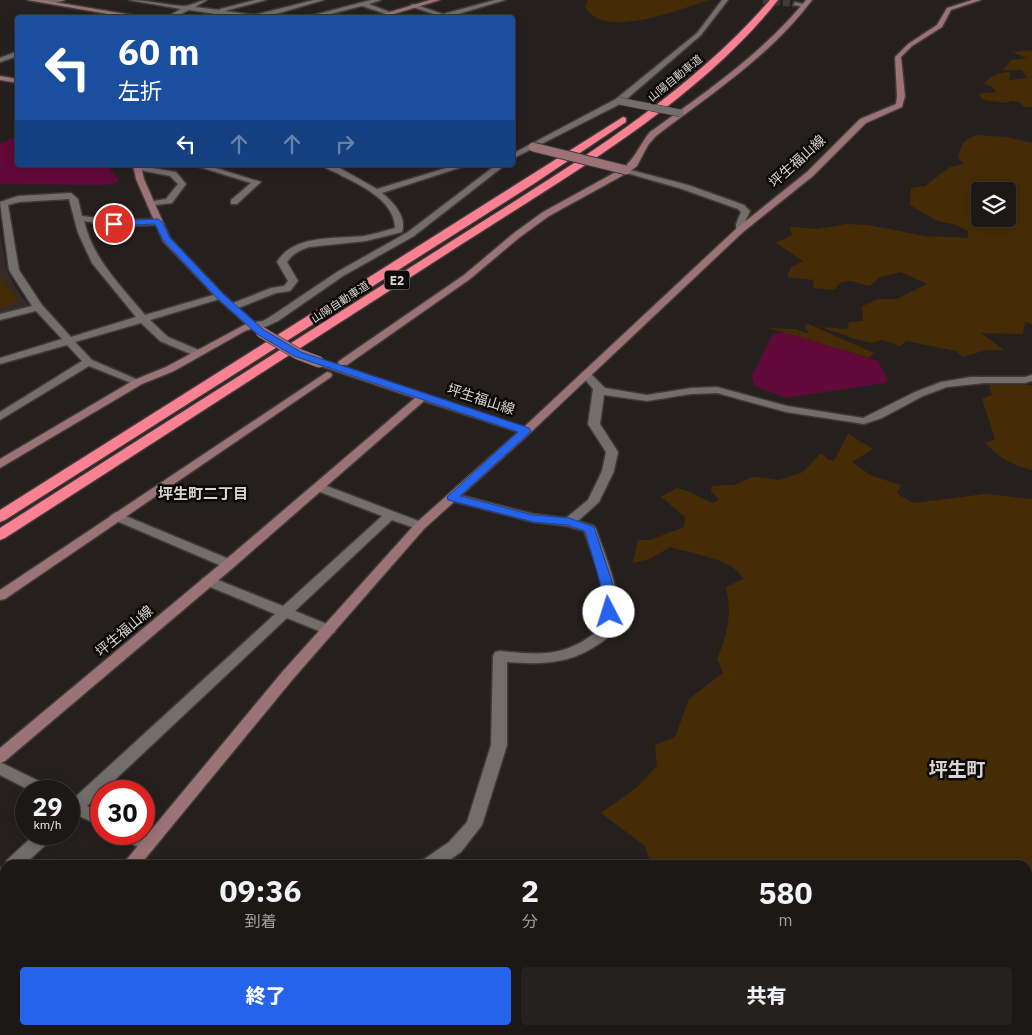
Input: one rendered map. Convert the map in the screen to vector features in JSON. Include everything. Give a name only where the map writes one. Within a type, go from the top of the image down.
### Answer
[{"type":"highway","name":"山陽自動車道","points":[[0,517],[618,124],[708,55],[761,0]]},
{"type":"highway","name":"山陽自動車道","points":[[0,536],[623,133],[663,104],[720,57],[774,0]]},
{"type":"street","points":[[30,0],[128,15]]},
{"type":"street","points":[[45,0],[62,0]]},
{"type":"street","points":[[132,0],[240,15]]},
{"type":"street","points":[[173,15],[204,0]]},
{"type":"street","points":[[217,12],[264,0]]},
{"type":"street","points":[[263,15],[321,0]]},
{"type":"street","points":[[351,0],[389,13]]},
{"type":"street","points":[[317,15],[378,0]]},
{"type":"street","points":[[382,15],[437,0]]},
{"type":"street","points":[[447,15],[502,0]]},
{"type":"street","points":[[515,154],[533,147],[619,101],[676,56],[699,34],[725,0]]},
{"type":"street","name":"坪生福山線","points":[[2,752],[229,564],[422,397],[526,431],[740,230],[810,174],[864,121],[899,105],[901,96],[898,57],[910,44],[940,26],[949,9],[978,0]]},
{"type":"street","points":[[795,4],[807,2]]},
{"type":"street","points":[[343,363],[466,277],[546,214],[634,164],[644,144],[785,30],[807,2]]},
{"type":"street","points":[[413,6],[440,15]]},
{"type":"street","points":[[0,60],[15,54]]},
{"type":"street","points":[[0,78],[15,80]]},
{"type":"street","points":[[619,101],[680,113]]},
{"type":"street","points":[[533,147],[685,187],[741,207],[746,211],[740,224],[740,230]]},
{"type":"street","points":[[137,167],[150,204],[166,239],[220,296],[257,329],[298,354],[422,397]]},
{"type":"street","points":[[142,167],[173,174],[182,184],[169,200],[150,204]]},
{"type":"street","points":[[203,167],[257,182],[234,202]]},
{"type":"street","points":[[213,170],[218,167]]},
{"type":"street","points":[[331,167],[347,174],[377,192],[394,211],[399,221],[399,230]]},
{"type":"street","points":[[377,192],[457,167]]},
{"type":"street","points":[[0,464],[138,382],[170,369],[241,329],[257,329],[274,319],[340,274],[411,234],[498,167]]},
{"type":"street","points":[[138,382],[88,362],[38,307],[14,270],[2,205],[18,199],[71,196],[74,199],[80,218],[82,233],[97,263],[143,319],[164,339],[197,353]]},
{"type":"street","points":[[80,218],[114,224],[158,222]]},
{"type":"street","points":[[232,307],[274,290],[287,289],[293,282],[282,262],[285,255],[307,244],[366,238],[399,230],[411,234]]},
{"type":"street","points":[[0,361],[220,296]]},
{"type":"street","points":[[0,318],[38,307]]},
{"type":"street","points":[[0,417],[88,362]]},
{"type":"street","points":[[586,374],[600,391],[647,398],[691,391],[717,390],[786,409],[864,421],[873,419],[920,393],[957,382],[974,378],[1025,380],[1032,378]]},
{"type":"street","points":[[0,596],[327,375]]},
{"type":"street","points":[[569,522],[593,502],[608,471],[612,452],[594,424],[599,388]]},
{"type":"street","points":[[155,834],[288,675],[420,526],[526,431]]},
{"type":"street","points":[[318,487],[420,526]]},
{"type":"street","points":[[436,860],[455,847],[474,825],[499,745],[500,656],[543,660],[563,658],[583,650],[603,635],[609,624],[609,599],[606,582],[590,529],[569,522],[533,518],[452,497]]},
{"type":"street","points":[[80,800],[390,515]]},
{"type":"street","points":[[116,516],[229,564]]},
{"type":"street","points":[[208,581],[329,630]]},
{"type":"street","points":[[0,768],[23,780]]},
{"type":"street","points":[[18,860],[34,845]]},
{"type":"street","points":[[134,860],[146,845]]},
{"type":"shaded area","points":[[588,0],[710,0],[663,15],[626,22],[609,21],[595,17],[585,7]]},
{"type":"shaded area","points":[[1032,50],[1032,107],[1025,107],[1018,102],[1011,101],[1007,103],[984,100],[978,94],[996,92],[991,86],[984,84],[992,77],[1002,73],[1010,72],[1009,80],[1027,78],[1022,70],[1003,70],[1011,60],[1027,58],[1012,52]]},
{"type":"shaded area","points":[[977,135],[1006,137],[1032,143],[1032,324],[1025,322],[1023,334],[981,333],[1004,350],[986,350],[963,357],[956,351],[906,341],[900,346],[882,340],[872,343],[820,327],[847,329],[849,322],[863,321],[862,306],[879,299],[897,299],[927,284],[901,272],[880,277],[870,286],[851,281],[841,282],[834,290],[813,288],[814,280],[787,277],[791,267],[803,261],[776,243],[792,235],[790,227],[817,229],[846,224],[868,225],[925,236],[968,238],[968,231],[956,225],[938,221],[910,205],[911,188],[925,186],[950,167],[964,164],[958,158],[962,146],[969,138]]},
{"type":"shaded area","points":[[15,137],[15,167],[109,167],[118,178],[118,182],[106,185],[0,184],[0,144]]},
{"type":"shaded area","points":[[0,234],[7,271],[18,292],[29,305],[28,307],[0,315]]},
{"type":"shaded area","points":[[0,278],[19,300],[0,308]]},
{"type":"shaded area","points":[[808,324],[874,353],[869,358],[768,328],[796,329],[809,333],[804,326]]},
{"type":"shaded area","points":[[783,332],[878,361],[888,380],[884,383],[786,398],[754,386],[752,376],[773,334]]},
{"type":"shaded area","points":[[989,385],[1032,385],[1032,470],[1006,460],[995,453],[986,443],[995,439],[982,399],[992,395]]},
{"type":"shaded area","points":[[848,434],[873,449],[852,462],[872,476],[901,485],[897,494],[914,503],[985,494],[1032,499],[1032,860],[649,860],[645,846],[601,813],[637,787],[657,766],[655,745],[675,737],[689,699],[723,673],[717,659],[728,624],[729,606],[726,587],[743,579],[731,566],[721,561],[670,547],[650,559],[633,563],[638,540],[650,540],[684,527],[685,517],[661,497],[676,488],[714,503],[719,499],[711,492],[712,486],[734,485],[752,477],[779,480],[803,472],[820,454],[834,461]]},
{"type":"tunnel","points":[[763,0],[795,4]]},
{"type":"district","name":"坪生町二丁目","points":[[203,493]]},
{"type":"district","name":"坪生町","points":[[957,769]]},
{"type":"route","points":[[114,224],[158,222],[166,239],[220,296],[270,339],[298,354],[526,431],[452,497],[498,510],[533,518],[569,522],[590,529],[606,582],[609,612]]}]
